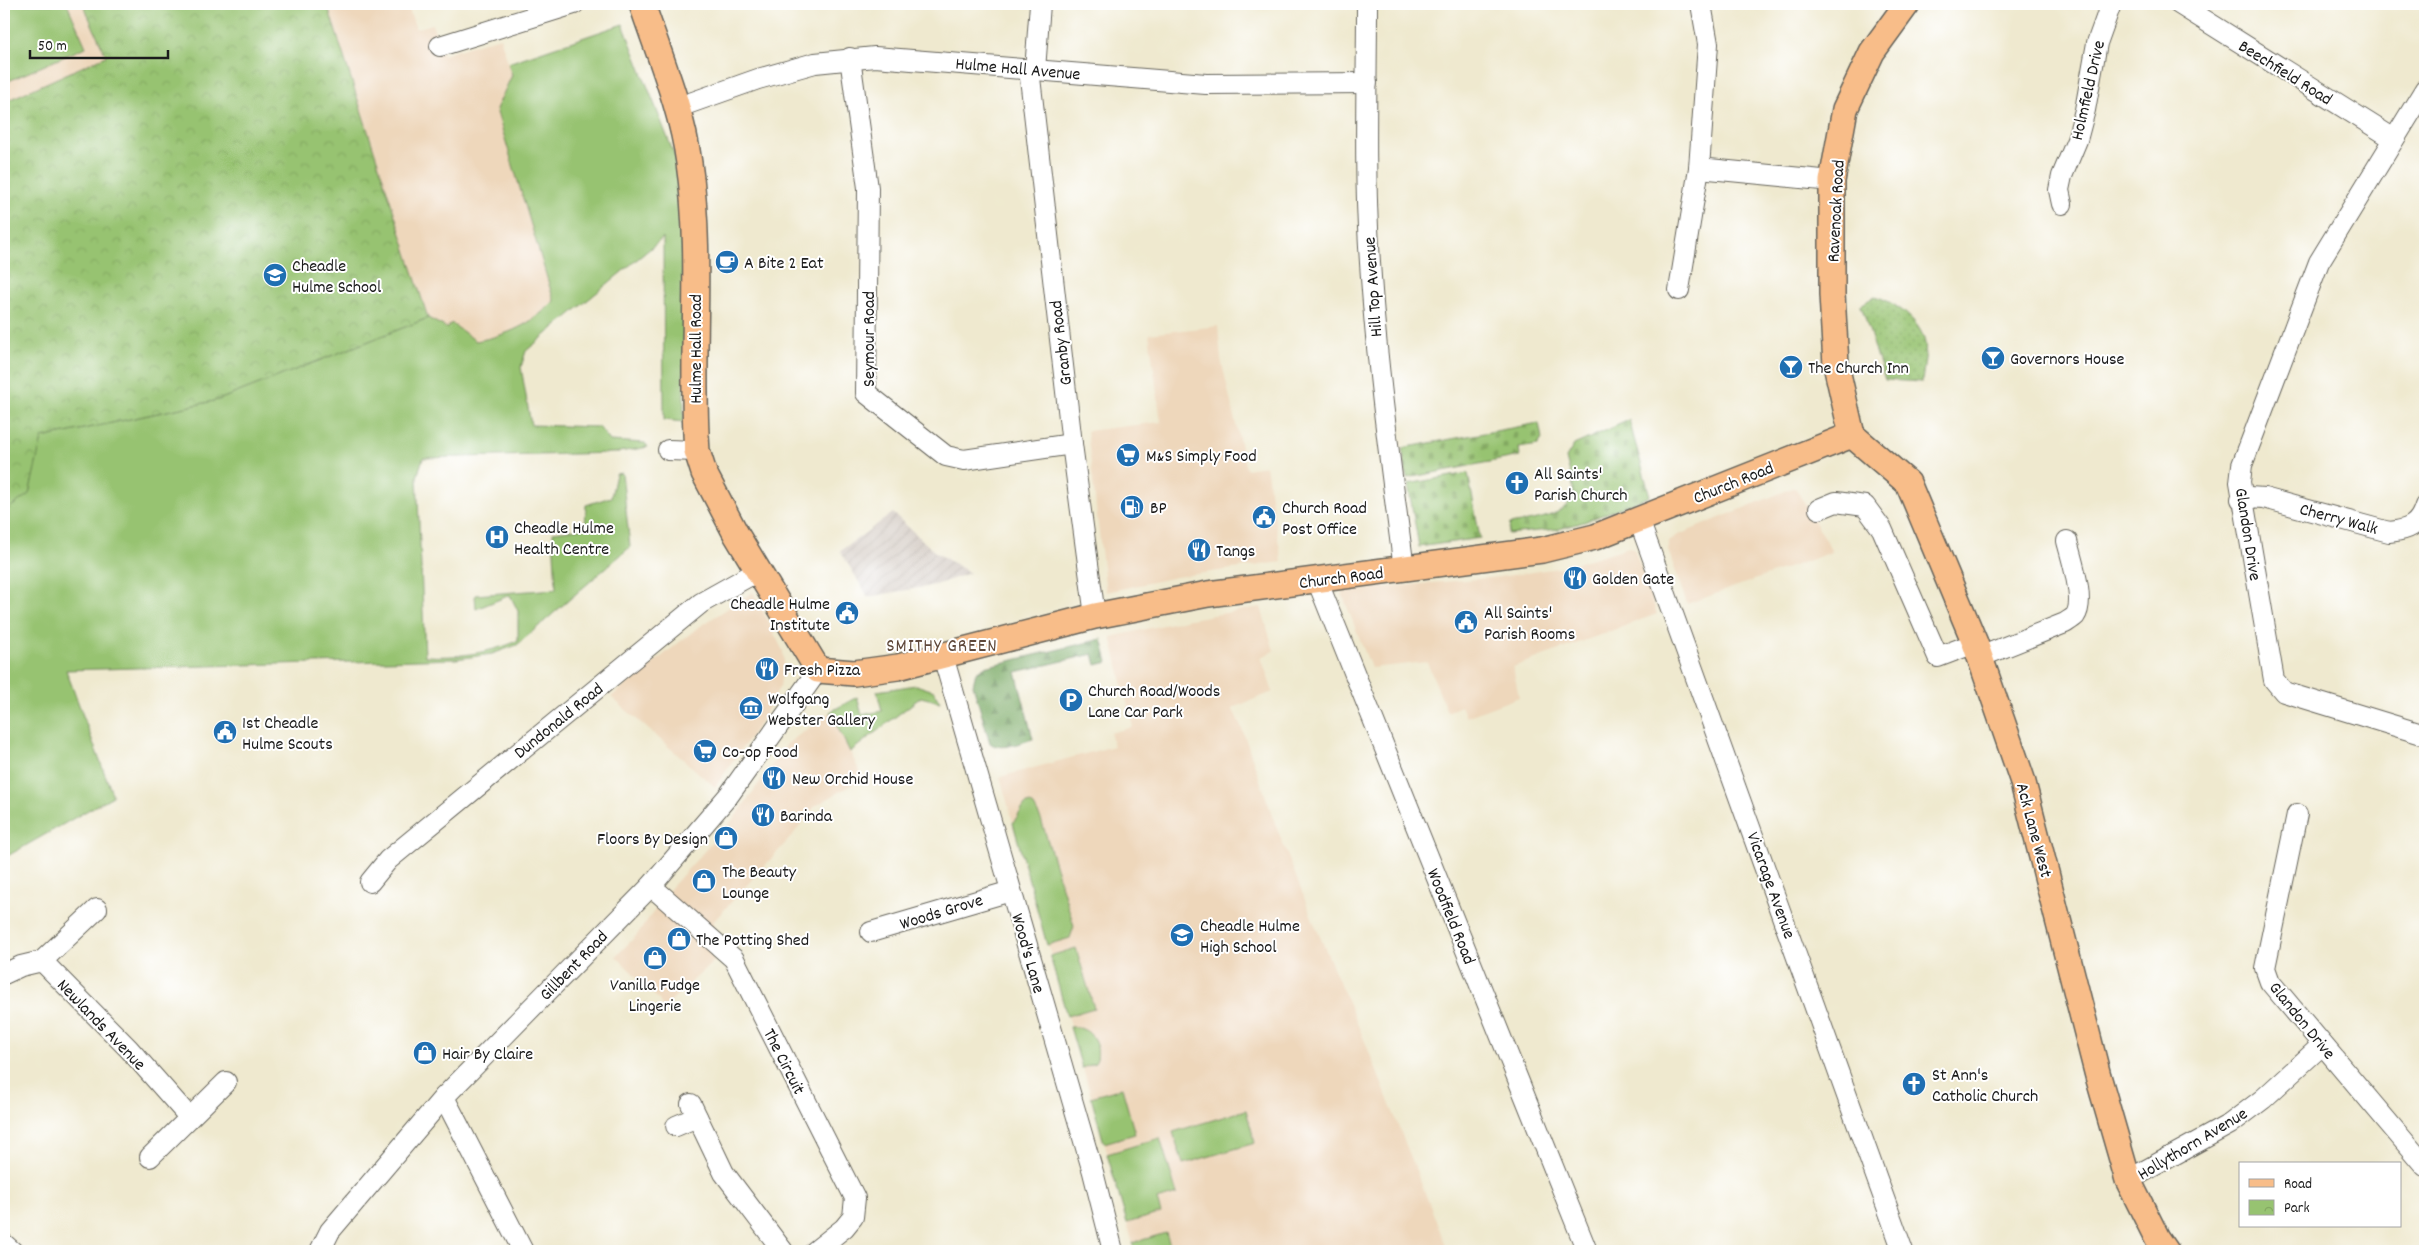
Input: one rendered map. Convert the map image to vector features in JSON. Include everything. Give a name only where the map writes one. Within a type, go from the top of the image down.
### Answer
[{"type":"main road","name":"Hulme Hall Road","points":[[642,4],[676,108],[689,162],[693,212],[697,451],[704,473],[758,571],[818,670]]},
{"type":"main road","name":"Ravenoak Road","points":[[1852,435],[1836,364],[1832,294],[1832,181],[1844,109],[1872,52],[1907,4]]},
{"type":"main road","name":"Church Road","points":[[818,670],[854,673],[898,667],[1095,616],[1208,594],[1542,550],[1595,537],[1852,435]]},
{"type":"main road","name":"Ack Lane West","points":[[1852,435],[1908,483],[1977,650],[2022,779],[2098,1076],[2128,1180],[2157,1238],[2166,1251]]},
{"type":"street","points":[[440,46],[527,11],[574,4]]},
{"type":"street","name":"Granby Road","points":[[1040,4],[1032,69],[1072,444],[1095,616]]},
{"type":"street","name":"Hill Top Avenue","points":[[1367,4],[1366,160],[1375,326],[1404,569]]},
{"type":"street","points":[[1679,290],[1699,168],[1708,44],[1701,4]]},
{"type":"street","name":"Holmfield Drive","points":[[2062,204],[2054,172],[2077,140],[2085,110],[2097,43],[2112,4]]},
{"type":"street","name":"Beechfield Road","points":[[2179,4],[2394,139]]},
{"type":"street","name":"Hulme Hall Avenue","points":[[676,108],[758,79],[815,63],[850,58],[909,58],[1206,84],[1367,83]]},
{"type":"street","name":"Seymour Road","points":[[850,58],[868,188],[866,394],[946,456],[964,460],[1072,444]]},
{"type":"street","name":"Glandon Drive","points":[[2425,90],[2319,262],[2242,465],[2240,482],[2274,680],[2284,692],[2425,735]]},
{"type":"street","points":[[1699,168],[1832,181]]},
{"type":"street","points":[[668,450],[697,451]]},
{"type":"street","name":"Cherry Walk","points":[[2242,499],[2249,497],[2264,498],[2389,532],[2406,530],[2416,524],[2425,506]]},
{"type":"street","points":[[1819,509],[1836,502],[1865,506],[1882,529],[1931,660],[1977,650],[2065,623],[2075,616],[2079,603],[2078,588],[2067,541]]},
{"type":"street","name":"Vicarage Avenue","points":[[1639,520],[1754,832],[1903,1251]]},
{"type":"street","name":"Dundonald Road","points":[[370,882],[388,860],[648,645],[701,603],[758,571]]},
{"type":"street","name":"Woodfield Road","points":[[1317,580],[1587,1251]]},
{"type":"street","name":"Wood's Lane","points":[[942,656],[1093,1172],[1113,1251]]},
{"type":"street","name":"Gillbent Road","points":[[320,1251],[330,1231],[444,1097],[651,886],[729,795],[818,670]]},
{"type":"street","name":"Glandon Drive","points":[[2298,814],[2265,968],[2270,982],[2425,1166]]},
{"type":"street","name":"The Circuit","points":[[651,886],[734,959],[855,1198],[853,1217],[844,1228],[815,1251]]},
{"type":"street","name":"Woods Grove","points":[[871,932],[1011,890]]},
{"type":"street","points":[[4,974],[21,966],[42,961],[97,909]]},
{"type":"street","name":"Newlands Avenue","points":[[42,961],[129,1050],[188,1117]]},
{"type":"street","name":"Hollythorn Avenue","points":[[2128,1180],[2230,1124],[2263,1099],[2322,1045]]},
{"type":"street","points":[[150,1157],[188,1117],[226,1082]]},
{"type":"street","points":[[444,1097],[523,1251]]},
{"type":"street","points":[[676,1126],[694,1110],[724,1173],[783,1251]]},
{"type":"street","points":[[4,1244],[12,1251]]},
{"type":"shaded area","name":"Cheadle Hulme School","points":[[4,4],[407,4],[416,29],[432,24],[443,55],[500,37],[512,75],[496,109],[554,301],[526,326],[491,338],[476,341],[451,323],[447,328],[439,323],[42,438],[4,512]]},
{"type":"shaded area","points":[[1218,326],[1221,359],[1246,469],[1266,466],[1282,562],[1176,577],[1106,592],[1087,431],[1161,422],[1149,334]]},
{"type":"shaded area","points":[[1795,487],[1832,552],[1687,604],[1668,550],[1669,541],[1676,536]]},
{"type":"shaded area","points":[[893,513],[935,552],[970,573],[935,585],[868,597],[840,551]]},
{"type":"shaded area","points":[[1629,547],[1634,549],[1657,614],[1513,667],[1519,697],[1466,717],[1461,706],[1447,712],[1427,662],[1371,668],[1341,591],[1500,577],[1564,567]]},
{"type":"shaded area","points":[[753,592],[783,651],[784,662],[780,686],[760,723],[715,787],[611,697],[696,629]]},
{"type":"shaded area","name":"Cheadle Hulme High School","points":[[1261,607],[1274,651],[1261,657],[1273,692],[1232,708],[1241,726],[1276,826],[1315,925],[1366,1044],[1448,1251],[1135,1251],[1000,777],[1114,746],[1110,733],[1133,727],[1111,637],[1190,619]]},
{"type":"shaded area","points":[[830,712],[863,778],[815,806],[792,836],[713,922],[714,961],[663,1008],[659,1000],[616,956],[636,936],[670,889],[735,817],[787,744]]},
{"type":"green space","points":[[4,4],[67,4],[86,47],[4,83]]},
{"type":"green space","name":"Cheadle Hulme School","points":[[83,4],[327,4],[428,318],[218,400],[42,438],[29,494],[4,512],[4,102],[106,56]]},
{"type":"green space","points":[[623,24],[676,159],[683,255],[684,422],[664,420],[663,238],[526,351],[521,367],[531,425],[599,427],[610,441],[645,443],[648,447],[614,453],[423,458],[417,477],[425,656],[472,654],[518,641],[518,611],[510,595],[476,609],[475,595],[556,589],[553,532],[585,528],[586,505],[611,497],[616,474],[622,473],[630,547],[517,645],[492,654],[456,659],[66,670],[113,796],[4,858],[4,512],[29,493],[41,438],[218,400],[428,318],[447,328],[451,323],[476,341],[509,332],[537,317],[554,301],[496,109],[512,75],[508,63]]},
{"type":"green space","points":[[1875,296],[1890,302],[1904,312],[1921,332],[1926,349],[1922,382],[1885,380],[1861,305]]},
{"type":"green space","points":[[1629,420],[1650,496],[1584,522],[1559,529],[1508,534],[1510,524],[1548,516],[1557,512],[1570,501],[1573,488],[1566,458],[1574,445]]},
{"type":"green space","points":[[1539,423],[1542,439],[1538,445],[1519,448],[1520,456],[1407,478],[1402,448]]},
{"type":"green space","points":[[1468,473],[1480,538],[1419,547],[1408,484]]},
{"type":"green space","points":[[1102,639],[1108,662],[1096,665],[1093,654],[1016,672],[1033,739],[1000,747],[990,743],[973,685],[976,672],[984,667]]},
{"type":"green space","points":[[916,685],[934,691],[940,702],[921,697],[850,752],[830,712],[857,697],[862,715],[882,711],[877,691]]},
{"type":"green space","points":[[1030,803],[1034,806],[1041,819],[1074,926],[1070,938],[1047,945],[1013,823],[1025,805]]},
{"type":"green space","points":[[1076,948],[1094,1008],[1067,1016],[1050,956]]},
{"type":"green space","points":[[1070,1027],[1083,1029],[1092,1036],[1097,1046],[1097,1059],[1095,1063],[1082,1068]]},
{"type":"green space","points":[[1122,1088],[1135,1134],[1104,1143],[1091,1097]]},
{"type":"green space","points":[[1246,1110],[1255,1143],[1183,1164],[1173,1132]]},
{"type":"green space","points":[[1160,1138],[1177,1194],[1157,1200],[1161,1213],[1127,1223],[1107,1154]]},
{"type":"green space","points":[[1166,1233],[1172,1251],[1135,1251],[1132,1243]]},
{"type":"place","name":"A Bite 2 Eat","points":[[727,262]]},
{"type":"place","name":"Cheadle Hulme School","points":[[275,275]]},
{"type":"place","name":"Governors House","points":[[1993,358]]},
{"type":"place","name":"The Church Inn","points":[[1791,367]]},
{"type":"place","name":"M&S Simply Food","points":[[1128,455]]},
{"type":"place","name":"All Saints' Parish Church","points":[[1517,483]]},
{"type":"place","name":"BP","points":[[1132,507]]},
{"type":"place","name":"Church Road Post Office","points":[[1264,517]]},
{"type":"place","name":"Cheadle Hulme Health Centre","points":[[497,537]]},
{"type":"place","name":"Tangs","points":[[1199,550]]},
{"type":"place","name":"Golden Gate","points":[[1575,578]]},
{"type":"place","name":"Cheadle Hulme Institute","points":[[847,613]]},
{"type":"place","name":"All Saints' Parish Rooms","points":[[1466,622]]},
{"type":"place","name":"Fresh Pizza","points":[[767,669]]},
{"type":"place","name":"Church Road/Woods Lane Car Park","points":[[1071,700]]},
{"type":"place","name":"Wolfgang Webster Gallery","points":[[751,708]]},
{"type":"place","name":"1st Cheadle Hulme Scouts","points":[[225,732]]},
{"type":"place","name":"Co-op Food","points":[[705,751]]},
{"type":"place","name":"New Orchid House","points":[[774,778]]},
{"type":"place","name":"Barinda","points":[[763,815]]},
{"type":"place","name":"Floors By Design","points":[[726,838]]},
{"type":"place","name":"The Beauty Lounge","points":[[704,881]]},
{"type":"place","name":"Cheadle Hulme High School","points":[[1182,935]]},
{"type":"place","name":"The Potting Shed","points":[[679,939]]},
{"type":"place","name":"Vanilla Fudge Lingerie","points":[[655,958]]},
{"type":"place","name":"Hair By Claire","points":[[425,1053]]},
{"type":"place","name":"St Ann's Catholic Church","points":[[1914,1084]]},
{"type":"district","name":"SMITHY GREEN","points":[[942,644]]}]
